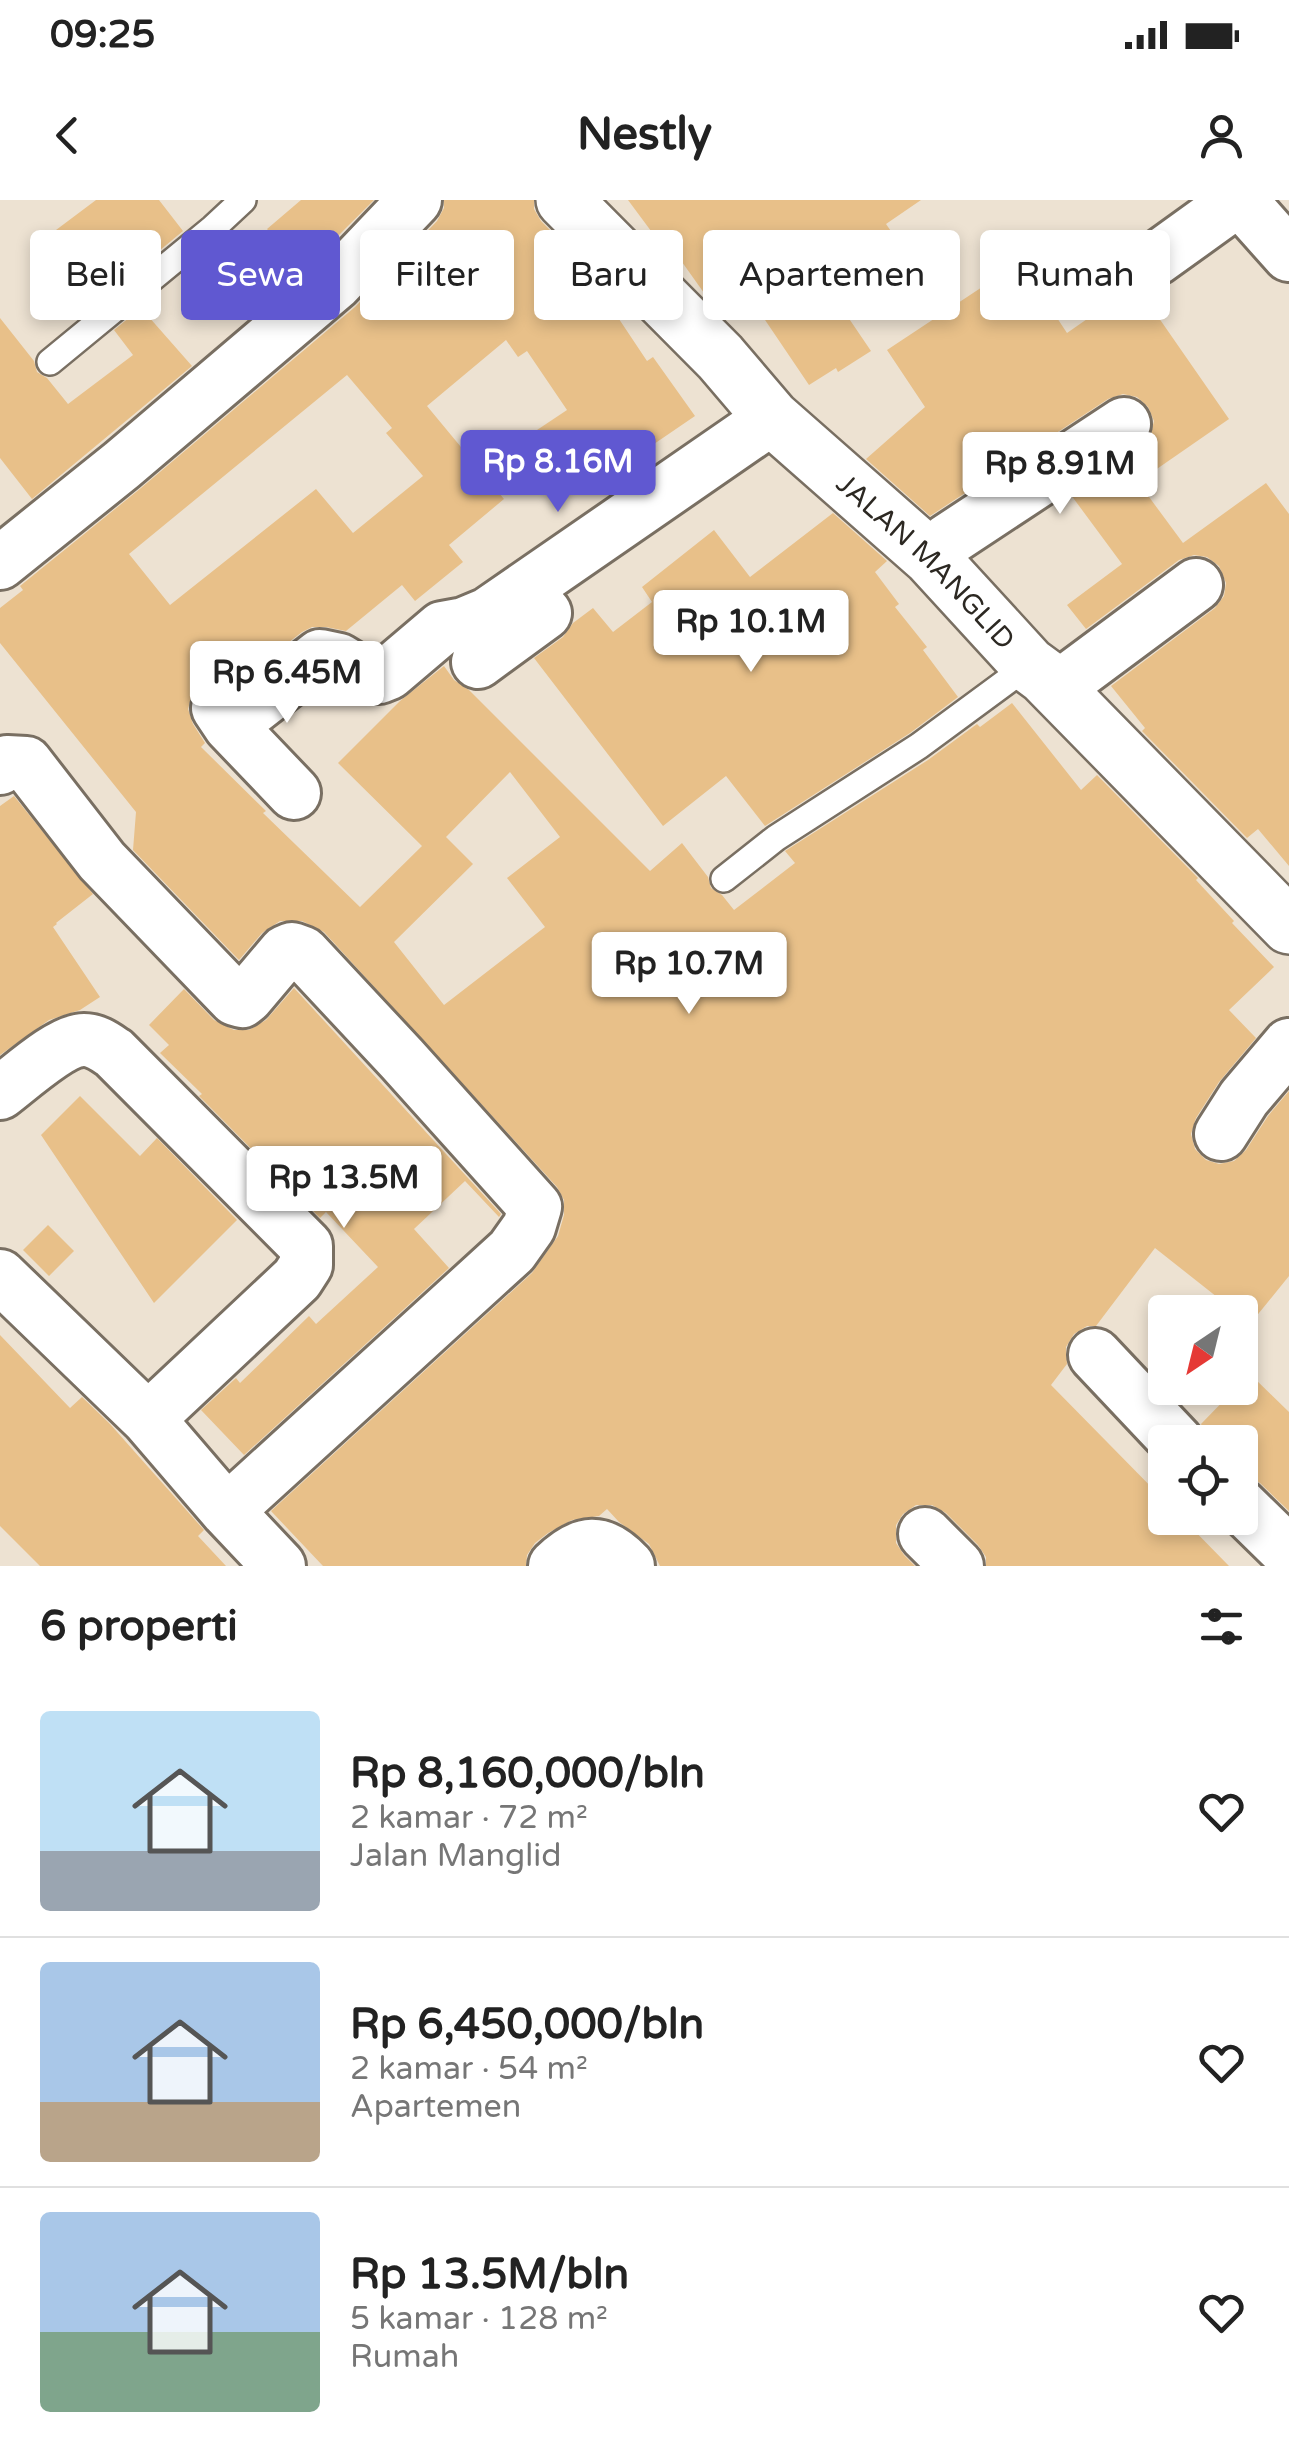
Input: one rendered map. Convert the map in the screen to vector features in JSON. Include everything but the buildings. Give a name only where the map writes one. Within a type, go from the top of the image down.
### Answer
[{"type":"street","points":[[0,563],[335,284],[415,200]]},
{"type":"street","name":"JALAN MANGLID","points":[[564,200],[720,357],[785,429],[930,558],[1289,926]]},
{"type":"street","points":[[1170,249],[1239,200],[1289,255]]},
{"type":"street","points":[[930,558],[948,540],[1124,424]]},
{"type":"street","points":[[478,662],[785,429]]},
{"type":"street","points":[[294,793],[224,717],[320,656],[339,660],[367,677],[389,673],[442,628],[488,614],[785,429]]},
{"type":"street","points":[[1043,677],[1196,585]]},
{"type":"street","points":[[0,768],[7,762],[26,763],[102,861],[235,999],[242,1001],[248,996],[285,952],[292,949],[302,953],[535,1208],[529,1227],[512,1251],[226,1510]]},
{"type":"street","points":[[0,1092],[60,1048],[77,1040],[100,1043],[306,1246],[306,1265],[297,1279],[148,1419]]},
{"type":"street","points":[[1220,1134],[1244,1098],[1289,1045]]},
{"type":"street","points":[[0,1276],[148,1419],[279,1566]]},
{"type":"street","points":[[1095,1355],[1160,1425]]},
{"type":"street","points":[[1258,1523],[1289,1553]]},
{"type":"street","points":[[556,1566],[569,1552],[587,1544],[602,1546],[628,1566]]},
{"type":"lane","points":[[50,362],[243,200]]},
{"type":"lane","points":[[724,879],[776,838],[919,746],[1043,677]]}]
